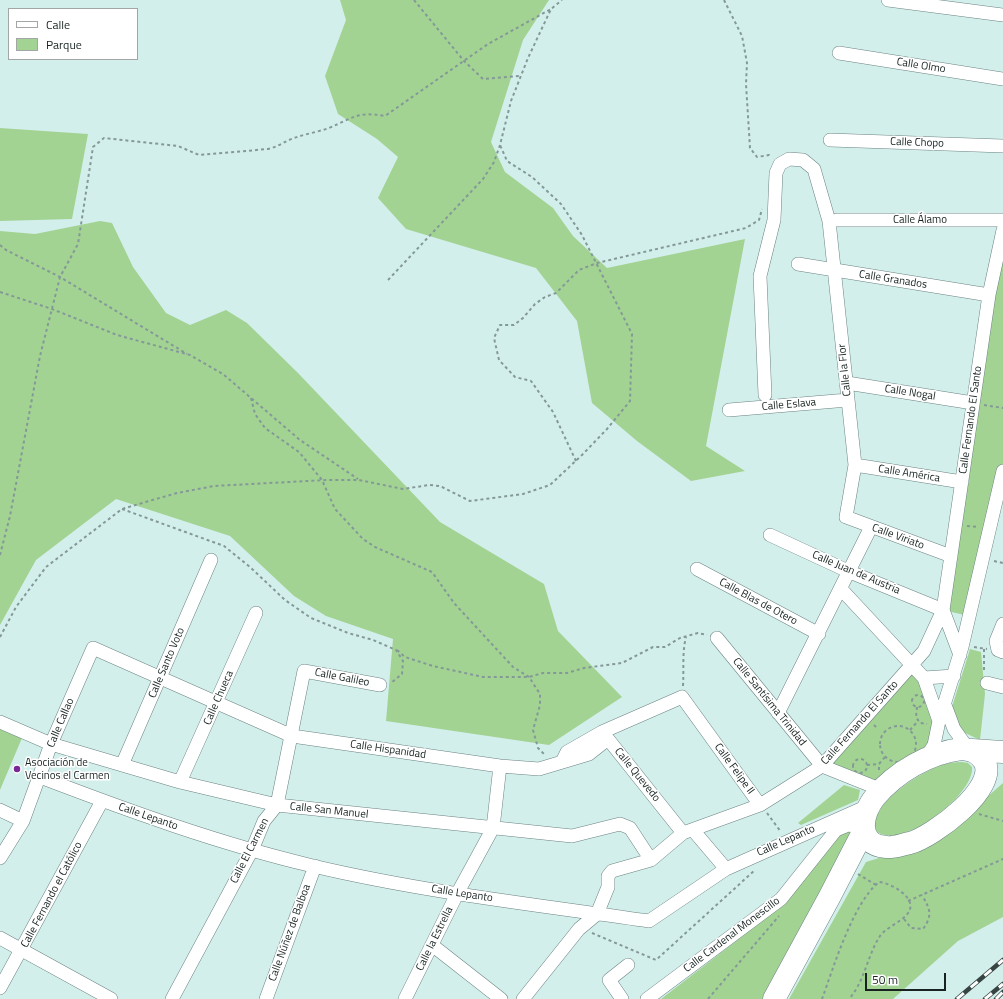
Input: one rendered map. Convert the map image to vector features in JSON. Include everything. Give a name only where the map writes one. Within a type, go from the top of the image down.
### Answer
[{"type":"highway","points":[[774,999],[854,872],[863,828],[864,815],[876,798],[896,777],[924,760],[948,751],[970,750],[1003,752]]},
{"type":"highway","points":[[854,872],[887,848],[914,842],[940,827],[973,798],[982,784],[986,773],[985,764],[979,755],[970,750]]},
{"type":"highway","points":[[982,784],[1003,765]]},
{"type":"highway","points":[[863,828],[866,837],[872,842],[878,846],[887,848]]},
{"type":"street","points":[[888,0],[1003,15]]},
{"type":"street","name":"Calle Olmo","points":[[839,53],[1003,79]]},
{"type":"street","name":"Calle Chopo","points":[[830,140],[1003,146]]},
{"type":"street","name":"Calle la Flor","points":[[780,164],[789,159],[803,160],[814,169],[833,220],[834,270],[855,465],[846,518]]},
{"type":"street","points":[[765,395],[760,276],[763,259],[774,220],[776,173],[780,164]]},
{"type":"street","name":"Calle Álamo","points":[[833,220],[1003,220]]},
{"type":"street","name":"Calle Fernando El Santo","points":[[597,914],[608,887],[608,876],[612,871],[651,860],[688,832],[760,805],[822,766],[924,651],[943,610],[989,295],[1003,230]]},
{"type":"street","name":"Calle Granados","points":[[798,264],[989,295]]},
{"type":"street","name":"Calle Nogal","points":[[847,383],[973,403]]},
{"type":"street","name":"Calle Eslava","points":[[729,410],[848,400]]},
{"type":"street","name":"Calle América","points":[[855,465],[962,482]]},
{"type":"street","points":[[924,760],[934,745],[939,721],[960,655],[1003,471]]},
{"type":"street","name":"Calle Viriato","points":[[846,518],[951,556]]},
{"type":"street","points":[[778,713],[850,572],[871,527]]},
{"type":"street","name":"Calle Juan de Austria","points":[[770,535],[850,572],[943,610]]},
{"type":"street","name":"Calle Santo Voto","points":[[122,765],[210,560]]},
{"type":"street","name":"Calle Blas de Otero","points":[[697,569],[819,634]]},
{"type":"street","points":[[841,589],[911,666],[924,678],[939,721]]},
{"type":"street","name":"Calle Fernando El Santo","points":[[943,610],[960,655]]},
{"type":"street","name":"Calle Chueca","points":[[180,782],[217,703],[256,613]]},
{"type":"street","points":[[1003,624],[996,641],[998,650],[1003,652]]},
{"type":"street","name":"Calle Santísima Trinidad","points":[[717,638],[822,766]]},
{"type":"street","name":"Calle Hispanidad","points":[[93,648],[292,736],[500,766],[539,769],[558,763]]},
{"type":"street","name":"Calle Callao","points":[[0,858],[23,821],[51,744],[93,648]]},
{"type":"street","name":"Calle Galileo","points":[[304,671],[380,685]]},
{"type":"street","name":"Calle El Carmen","points":[[172,999],[252,850],[264,821],[278,805],[304,671]]},
{"type":"street","points":[[924,678],[954,676]]},
{"type":"street","points":[[987,682],[1003,687]]},
{"type":"street","points":[[558,763],[567,752],[602,732],[682,697]]},
{"type":"street","name":"Calle Felipe II","points":[[682,697],[760,805]]},
{"type":"street","points":[[945,705],[954,729],[970,750]]},
{"type":"street","name":"Calle San Manuel","points":[[0,722],[51,744],[180,782],[278,805],[572,836],[620,824],[630,828],[651,860]]},
{"type":"street","name":"Calle Quevedo","points":[[558,763],[589,754],[608,739],[688,832],[726,869]]},
{"type":"street","name":"Calle la Estrella","points":[[405,999],[457,894],[493,828],[500,766]]},
{"type":"street","points":[[822,766],[876,798]]},
{"type":"street","name":"Calle Lepanto","points":[[40,777],[102,801],[252,850],[315,866],[457,894],[649,921],[726,869],[876,798]]},
{"type":"street","name":"Calle Fernando el Católico","points":[[0,988],[102,801]]},
{"type":"street","points":[[0,810],[23,821]]},
{"type":"street","name":"Calle Cardenal Monescillo","points":[[647,999],[781,899],[836,830],[848,825],[863,828]]},
{"type":"street","name":"Calle Núñez de Balboa","points":[[266,999],[315,866]]},
{"type":"street","points":[[523,999],[579,928],[597,914]]},
{"type":"street","points":[[0,938],[111,999]]},
{"type":"street","points":[[432,945],[501,999]]},
{"type":"street","points":[[622,999],[605,983],[628,965]]},
{"type":"path","points":[[414,0],[464,61],[483,79],[520,76]]},
{"type":"path","points":[[0,556],[10,516],[40,356],[60,277],[78,244],[93,147],[104,138],[178,146],[199,156],[277,147],[293,138],[330,128],[351,117],[369,113],[385,116],[488,44],[551,9],[562,0]]},
{"type":"path","points":[[724,0],[742,36],[747,63],[746,84],[750,148],[757,157],[769,155],[780,164]]},
{"type":"path","points":[[388,280],[483,179],[494,162],[500,145],[511,101],[520,76],[551,9]]},
{"type":"path","points":[[0,637],[16,607],[46,567],[122,509],[177,493],[214,486],[322,480],[359,480],[403,489],[429,485],[440,486],[470,501],[523,494],[550,485],[576,461],[607,429],[630,401],[632,334],[582,235],[561,204],[532,177],[506,161],[500,145]]},
{"type":"path","points":[[576,461],[562,434],[553,412],[531,382],[515,377],[499,360],[494,338],[500,325],[514,325],[523,318],[534,304],[545,297],[556,293],[579,270],[597,263],[746,228],[760,220],[762,209]]},
{"type":"path","points":[[0,245],[6,250],[60,277],[223,374],[300,440],[359,480]]},
{"type":"path","points":[[0,292],[52,309],[117,335],[190,355]]},
{"type":"path","points":[[251,398],[255,414],[265,428],[299,452],[322,480],[335,509],[363,539],[374,547],[432,572],[454,603],[513,667],[529,677],[540,694],[540,705],[533,730],[538,748],[558,763]]},
{"type":"path","points":[[973,403],[1003,408]]},
{"type":"path","points":[[122,509],[224,546],[250,567],[285,600],[311,618],[348,634],[373,640],[396,650],[406,657],[434,666],[483,677],[529,677],[543,673],[567,673],[584,668],[622,663],[653,646],[666,647],[686,636],[698,633],[717,638]]},
{"type":"path","points":[[956,524],[989,529]]},
{"type":"path","points":[[682,697],[685,665],[682,652],[686,636]]},
{"type":"path","points":[[984,649],[984,673],[987,682]]},
{"type":"path","points":[[380,685],[393,683],[402,674],[403,661],[396,650]]},
{"type":"path","points":[[917,707],[922,705],[924,701],[923,697],[918,695],[913,697],[912,701],[917,707],[916,717],[920,724],[939,721]]},
{"type":"path","points":[[910,730],[918,720]]},
{"type":"path","points":[[899,726],[910,730],[916,740],[915,752],[911,757],[901,762],[889,761],[879,746],[882,734],[887,729],[899,726]]},
{"type":"path","points":[[867,765],[866,770],[861,773],[855,771],[853,767],[854,763],[858,760],[862,760],[867,765],[879,764]]},
{"type":"path","name":"Calle Felipe II","points":[[760,805],[788,840]]},
{"type":"path","points":[[978,814],[1003,821]]},
{"type":"path","points":[[908,901],[1003,859]]},
{"type":"path","points":[[579,928],[656,960],[759,866]]},
{"type":"path","points":[[854,872],[876,885]]},
{"type":"path","points":[[822,999],[861,905],[879,882],[892,886],[908,901],[910,908],[908,914],[904,919],[889,928],[881,936],[864,974],[849,999]]},
{"type":"path","points":[[904,919],[911,928],[923,929],[929,920],[928,906],[922,895]]},
{"type":"path","points":[[708,999],[781,914]]},
{"type":"green space","points":[[340,0],[549,0],[523,40],[491,142],[505,172],[553,208],[573,236],[607,268],[745,239],[706,446],[745,471],[691,481],[637,441],[592,403],[577,321],[536,268],[406,229],[378,198],[398,157],[377,139],[338,114],[325,76],[346,20]]},
{"type":"green space","points":[[0,128],[88,134],[72,219],[0,221]]},
{"type":"green space","points":[[1003,216],[1003,467],[969,616],[943,610]]},
{"type":"green space","points":[[100,221],[112,223],[133,267],[166,313],[190,325],[226,310],[247,323],[298,373],[440,522],[544,584],[558,631],[622,697],[549,745],[386,721],[393,639],[326,616],[294,596],[230,536],[116,499],[36,560],[0,625],[0,231],[35,234]]},
{"type":"green space","points":[[970,649],[981,652],[985,694],[980,740],[961,731],[952,707]]},
{"type":"green space","points":[[911,666],[939,721],[934,745],[882,790],[822,766]]},
{"type":"green space","points":[[0,728],[22,738],[0,790]]},
{"type":"green space","points":[[962,762],[968,763],[972,767],[970,779],[962,792],[949,805],[918,827],[902,834],[887,835],[876,831],[876,821],[880,810],[888,800],[909,782],[941,765]]},
{"type":"green space","points":[[1003,783],[1003,917],[958,941],[893,999],[789,999],[866,862],[938,840]]},
{"type":"green space","points":[[844,785],[860,790],[858,800],[801,825],[798,823]]},
{"type":"green space","points":[[851,831],[851,840],[766,999],[661,999],[779,908],[840,835]]},
{"type":"railway","points":[[957,999],[1003,960]]},
{"type":"railway","points":[[985,999],[1003,984]]},
{"type":"railway","points":[[996,999],[1003,992]]},
{"type":"place","name":"Asociación de Vecinos el Carmen","points":[[17,769]]}]
